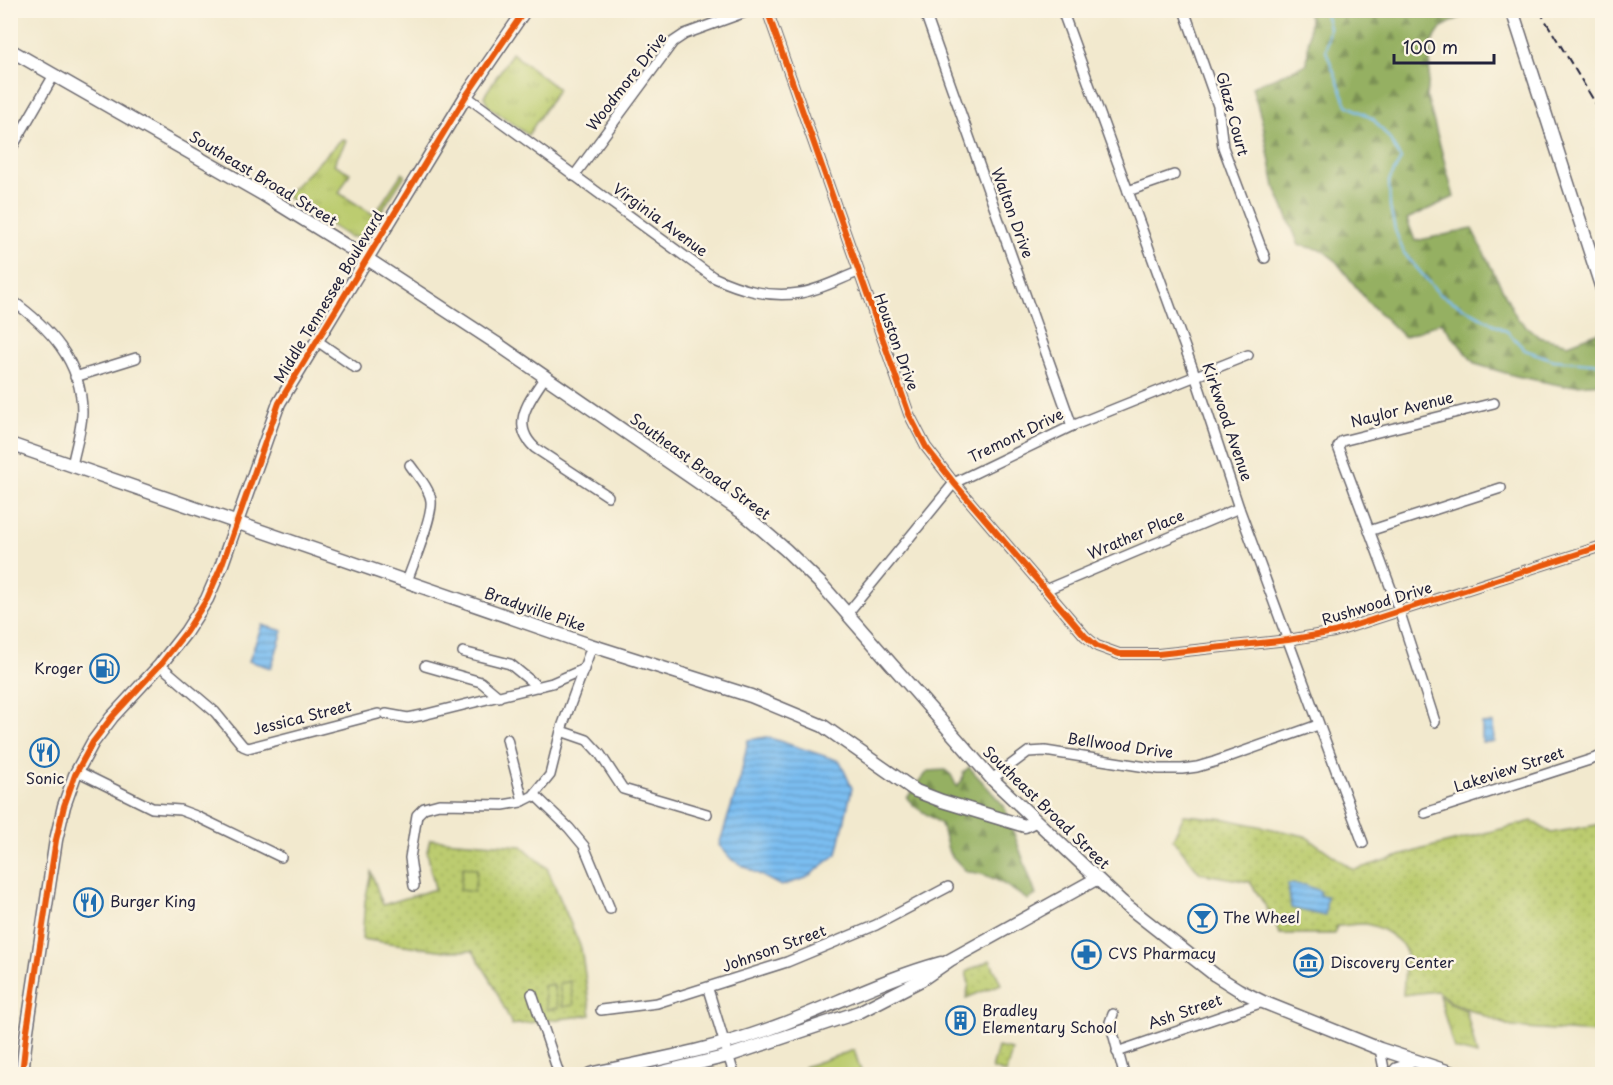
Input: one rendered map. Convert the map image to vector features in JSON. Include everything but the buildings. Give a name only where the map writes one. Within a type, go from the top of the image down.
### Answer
[{"type":"main road","name":"Middle Tennessee Boulevard","points":[[22,1074],[56,840],[67,796],[77,771],[93,742],[112,717],[160,665],[186,632],[207,599],[221,567],[279,403],[466,96],[525,10]]},
{"type":"main road","points":[[1513,13],[1602,290]]},
{"type":"main road","name":"Southeast Broad Street","points":[[10,51],[264,195],[366,258],[448,311],[743,513],[821,584],[992,779],[1122,902],[1215,975],[1263,1002],[1380,1048],[1456,1074]]},
{"type":"main road","name":"Bradyville Pike","points":[[10,444],[592,646],[752,696],[800,714],[823,726],[916,791],[1025,825],[1035,821]]},
{"type":"main road","points":[[654,1074],[728,1056],[859,1012],[921,980],[950,960],[1096,879]]},
{"type":"main road","points":[[590,1074],[724,1043],[811,1014],[916,970],[950,960]]},
{"type":"street","name":"Woodmore Drive","points":[[574,176],[673,42],[685,34],[752,10]]},
{"type":"street","name":"Houston Drive","points":[[767,10],[909,414],[926,447],[954,483],[1085,636]]},
{"type":"street","name":"Walton Drive","points":[[924,10],[1072,426]]},
{"type":"street","name":"Kirkwood Avenue","points":[[1062,10],[1195,375],[1239,508],[1363,843]]},
{"type":"street","name":"Glaze Court","points":[[1184,10],[1218,106],[1223,147],[1264,258]]},
{"type":"street","points":[[10,151],[54,75]]},
{"type":"street","name":"Virginia Avenue","points":[[466,96],[713,278],[739,289],[778,295],[802,293],[858,272]]},
{"type":"street","points":[[1128,191],[1174,175]]},
{"type":"street","points":[[10,299],[36,318],[55,338],[65,352],[75,376],[82,412],[72,466]]},
{"type":"street","points":[[316,340],[356,368]]},
{"type":"street","name":"Tremont Drive","points":[[847,614],[954,483],[1072,426],[1248,355]]},
{"type":"street","points":[[75,376],[136,358]]},
{"type":"street","points":[[545,377],[525,408],[523,431],[527,441],[608,496]]},
{"type":"street","name":"Naylor Avenue","points":[[1435,722],[1399,610],[1338,447],[1342,441],[1494,403]]},
{"type":"street","points":[[407,581],[426,527],[432,501],[410,465]]},
{"type":"street","points":[[1368,531],[1501,488]]},
{"type":"street","name":"Wrather Place","points":[[1045,590],[1239,508]]},
{"type":"street","name":"Rushwood Drive","points":[[1085,636],[1096,645],[1119,654],[1138,655],[1287,640],[1334,632],[1602,546]]},
{"type":"street","points":[[414,886],[410,858],[417,815],[424,808],[439,804],[503,805],[523,801],[535,795],[550,775],[561,730],[592,646]]},
{"type":"street","points":[[463,652],[510,664],[538,687]]},
{"type":"street","name":"Jessica Street","points":[[160,665],[215,712],[243,746],[248,748],[382,714],[408,718],[423,715],[538,687],[584,669]]},
{"type":"street","points":[[425,666],[481,682],[499,697]]},
{"type":"street","name":"Bellwood Drive","points":[[992,779],[1028,752],[1036,751],[1159,769],[1197,767],[1318,725]]},
{"type":"street","points":[[561,730],[587,740],[600,754],[623,789],[707,814]]},
{"type":"street","points":[[507,739],[523,801]]},
{"type":"street","name":"Lakeview Street","points":[[1425,813],[1602,756]]},
{"type":"street","points":[[77,771],[152,808],[180,810],[196,816],[282,858]]},
{"type":"street","points":[[535,795],[584,846],[610,909]]},
{"type":"street","name":"Johnson Street","points":[[601,1010],[657,1003],[708,989],[787,962],[876,925],[948,887]]},
{"type":"street","points":[[708,989],[734,1074]]},
{"type":"street","points":[[532,994],[559,1074]]},
{"type":"street","name":"Ash Street","points":[[1117,1052],[1263,1002]]},
{"type":"street","points":[[1113,1014],[1110,1022],[1124,1074]]},
{"type":"street","points":[[1380,1048],[1385,1074]]},
{"type":"street","points":[[1391,1074],[1396,1068],[1417,1061]]},
{"type":"green space","points":[[1305,11],[1472,11],[1442,27],[1432,42],[1427,97],[1454,197],[1407,219],[1415,241],[1472,229],[1517,318],[1539,337],[1568,344],[1602,331],[1602,383],[1564,386],[1516,376],[1475,364],[1441,322],[1404,337],[1368,302],[1335,260],[1322,250],[1299,245],[1275,187],[1262,121],[1252,87],[1307,64],[1310,17]]},
{"type":"green space","points":[[512,53],[558,89],[528,135],[488,106],[484,96]]},
{"type":"green space","points":[[342,139],[346,141],[334,164],[350,173],[339,193],[374,215],[402,173],[405,175],[368,232],[361,237],[349,237],[288,198],[288,193]]},
{"type":"green space","points":[[969,767],[1004,806],[1036,895],[1028,900],[992,878],[967,872],[949,853],[941,824],[914,806],[907,798],[928,771],[945,770],[951,775],[957,787],[962,780],[963,773]]},
{"type":"green space","points":[[1184,815],[1226,819],[1305,836],[1354,870],[1426,848],[1532,821],[1551,833],[1602,824],[1602,1042],[1595,1033],[1512,1027],[1451,1002],[1437,991],[1403,995],[1406,953],[1404,948],[1392,936],[1375,927],[1366,924],[1337,926],[1334,934],[1279,934],[1274,919],[1250,882],[1200,873],[1173,839]]},
{"type":"green space","points":[[430,839],[522,846],[547,868],[581,948],[591,1015],[512,1025],[492,982],[473,951],[445,951],[362,939],[365,901],[371,872],[383,905],[435,889],[427,851]]},
{"type":"green space","points":[[463,867],[477,869],[474,892],[460,890]]},
{"type":"green space","points":[[990,960],[1001,984],[966,998],[969,984],[966,972]]},
{"type":"green space","points":[[570,981],[574,1005],[563,1007],[559,984]]},
{"type":"green space","points":[[553,984],[558,1008],[547,1010],[543,986]]},
{"type":"green space","points":[[1439,995],[1451,1004],[1466,1010],[1477,1055],[1454,1049]]},
{"type":"green space","points":[[998,1047],[1012,1050],[1006,1073],[992,1069]]},
{"type":"green space","points":[[854,1050],[862,1074],[807,1074],[804,1067]]},
{"type":"water","points":[[262,625],[283,631],[271,668],[249,661]]},
{"type":"water","points":[[1493,723],[1494,742],[1482,742],[1482,724]]},
{"type":"water","points":[[767,737],[840,761],[852,788],[837,854],[806,878],[781,886],[732,860],[719,845],[740,779],[748,740]]},
{"type":"water","points":[[1288,884],[1305,885],[1320,891],[1320,895],[1327,896],[1325,916],[1291,908]]},
{"type":"waterway","points":[[1324,10],[1329,27],[1326,51],[1347,105],[1373,119],[1389,138],[1401,159],[1389,181],[1390,207],[1395,230],[1404,253],[1439,294],[1508,332],[1525,350],[1554,360],[1602,364]]},
{"type":"railway","points":[[1539,10],[1602,114]]},
{"type":"cycle path","points":[[22,1074],[56,840],[64,806],[75,775],[93,742],[112,717],[160,665],[186,632],[207,599],[221,567],[279,403],[466,96],[525,10]]},
{"type":"cycle path","points":[[767,10],[909,414],[926,447],[1085,636],[1097,646],[1119,654],[1158,654],[1288,640],[1334,632],[1602,546]]},
{"type":"place","name":"Kroger","points":[[104,669]]},
{"type":"place","name":"Sonic","points":[[45,752]]},
{"type":"place","name":"Burger King","points":[[89,902]]},
{"type":"place","name":"The Wheel","points":[[1202,918]]},
{"type":"place","name":"CVS Pharmacy","points":[[1087,954]]},
{"type":"place","name":"Discovery Center","points":[[1309,963]]},
{"type":"place","name":"Bradley Elementary School","points":[[961,1020]]}]
